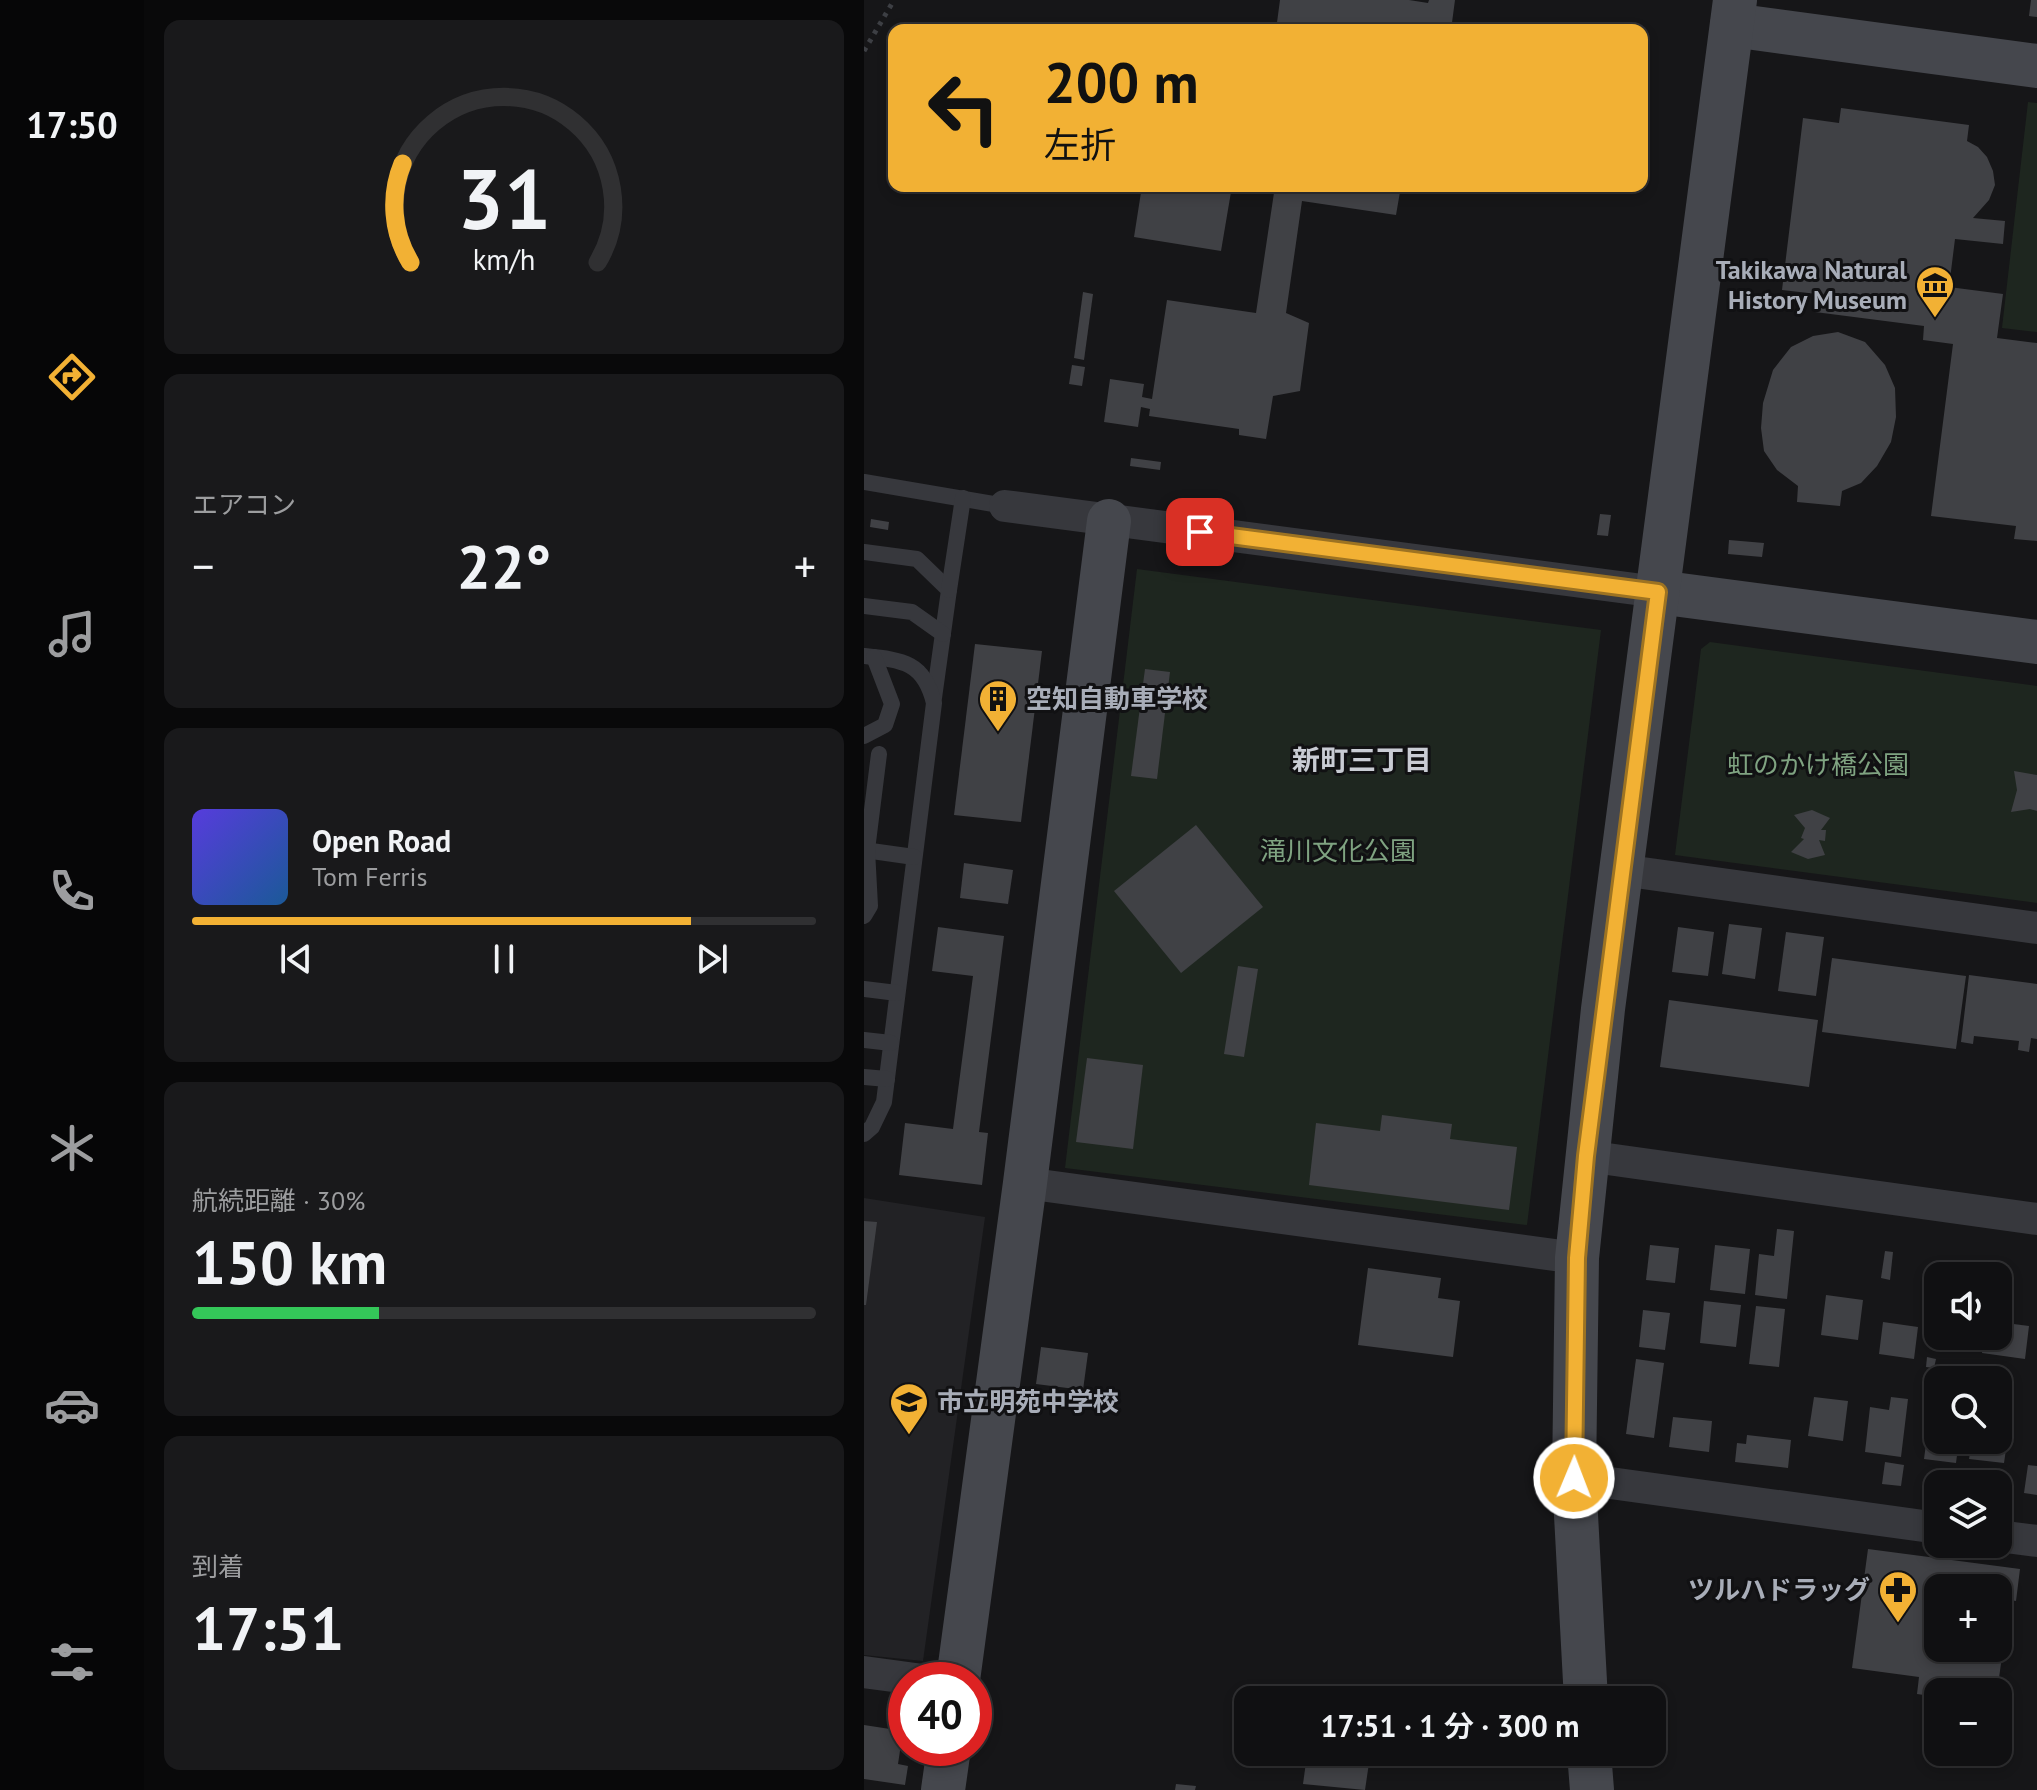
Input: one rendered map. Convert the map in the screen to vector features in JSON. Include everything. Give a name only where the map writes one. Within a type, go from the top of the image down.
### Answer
[{"type":"street","points":[[1585,1686],[1574,1478],[1577,1258],[1586,1156],[1733,12],[2037,66]]},
{"type":"street","points":[[1005,506],[2037,642]]},
{"type":"street","points":[[960,1662],[1109,521]]},
{"type":"street","points":[[1621,870],[2037,928]]},
{"type":"street","points":[[1586,1156],[2037,1219]]},
{"type":"street","points":[[1025,1183],[1577,1258]]},
{"type":"street","points":[[1574,1478],[1924,1526]]},
{"type":"street","points":[[2012,1538],[2037,1541]]},
{"type":"street","points":[[864,1672],[888,1675]]},
{"type":"street","points":[[943,1790],[946,1766]]},
{"type":"street","points":[[1590,1766],[1592,1790]]},
{"type":"lane","points":[[864,482],[1005,506]]},
{"type":"lane","points":[[864,1134],[872,1127],[884,1102],[963,498]]},
{"type":"lane","points":[[864,552],[917,559],[949,590]]},
{"type":"lane","points":[[864,606],[912,612],[943,634]]},
{"type":"lane","points":[[869,657],[896,660],[917,669],[929,683],[934,703]]},
{"type":"lane","points":[[864,736],[885,725],[892,704],[869,657]]},
{"type":"lane","points":[[864,916],[870,906],[865,850],[869,789],[879,754]]},
{"type":"lane","points":[[865,850],[914,857]]},
{"type":"lane","points":[[864,989],[897,993]]},
{"type":"lane","points":[[864,1040],[891,1043]]},
{"type":"lane","points":[[864,1077],[887,1079]]},
{"type":"path","points":[[864,51],[894,0]]},
{"type":"shaded area","name":"市立明苑中学校","points":[[864,1198],[985,1217],[923,1661],[864,1655]]},
{"type":"green space","points":[[2028,102],[2037,103],[2037,332],[2002,328]]},
{"type":"green space","name":"滝川文化公園","points":[[1137,569],[1601,630],[1527,1225],[1065,1168]]},
{"type":"green space","name":"虹のかけ橋公園","points":[[1710,642],[2037,686],[2037,903],[1675,855],[1701,649]]},
{"type":"building","points":[[1280,0],[1409,0],[1428,3],[1429,0],[1455,0],[1452,24],[1277,24]]},
{"type":"building","points":[[2031,0],[2037,0],[2037,17],[2029,16]]},
{"type":"building","name":"Takikawa Natural History Museum","points":[[1841,108],[1969,125],[1967,141],[1987,157],[1995,185],[1989,200],[1973,218],[2005,221],[2003,244],[1955,239],[1949,287],[2003,294],[1997,338],[2037,343],[2037,541],[2014,539],[2016,526],[1931,516],[1953,344],[1923,340],[1924,326],[1815,312],[1817,294],[1782,290],[1803,118],[1839,123]]},
{"type":"building","points":[[1141,192],[1231,192],[1221,251],[1134,237]]},
{"type":"building","points":[[1274,192],[1400,192],[1396,215],[1302,201],[1286,313],[1309,323],[1300,391],[1273,396],[1266,439],[1239,435],[1239,429],[1149,416],[1150,409],[1141,407],[1138,427],[1104,422],[1110,379],[1144,384],[1142,397],[1152,399],[1167,300],[1256,313]]},
{"type":"building","points":[[1083,292],[1093,294],[1084,360],[1074,358]]},
{"type":"building","points":[[1838,332],[1865,342],[1885,365],[1895,388],[1896,417],[1891,442],[1877,466],[1861,483],[1842,491],[1840,506],[1797,502],[1798,486],[1777,470],[1764,451],[1761,428],[1763,403],[1773,370],[1791,347],[1813,336]]},
{"type":"building","points":[[1072,365],[1085,367],[1082,386],[1069,384]]},
{"type":"building","points":[[1131,458],[1161,462],[1160,470],[1130,466]]},
{"type":"building","points":[[1600,514],[1611,515],[1608,536],[1597,535]]},
{"type":"building","points":[[871,519],[889,522],[888,530],[870,527]]},
{"type":"building","points":[[1729,540],[1764,543],[1762,557],[1728,554]]},
{"type":"building","name":"空知自動車学校","points":[[975,644],[1042,651],[1021,822],[954,815]]},
{"type":"building","points":[[1145,669],[1170,672],[1157,779],[1131,776]]},
{"type":"building","points":[[2014,771],[2037,775],[2037,811],[2011,812],[2017,790]]},
{"type":"building","points":[[1812,810],[1830,818],[1821,830],[1826,830],[1825,841],[1819,840],[1825,855],[1808,859],[1791,852],[1804,839],[1801,838],[1805,828],[1794,815]]},
{"type":"building","points":[[1196,825],[1263,907],[1181,973],[1114,891]]},
{"type":"building","points":[[964,863],[1013,870],[1008,904],[960,898]]},
{"type":"building","points":[[1729,924],[1762,928],[1755,979],[1722,974]]},
{"type":"building","points":[[938,927],[1004,936],[979,1132],[988,1133],[982,1185],[899,1175],[905,1123],[953,1129],[973,976],[932,971]]},
{"type":"building","points":[[1678,927],[1714,932],[1708,976],[1672,972]]},
{"type":"building","points":[[1786,932],[1824,937],[1816,996],[1778,991]]},
{"type":"building","points":[[1832,958],[1966,976],[1956,1049],[1822,1032]]},
{"type":"building","points":[[1238,966],[1258,969],[1244,1057],[1224,1054]]},
{"type":"building","points":[[1969,975],[2037,984],[2037,1039],[2031,1038],[2029,1052],[2018,1050],[2019,1041],[1974,1036],[1973,1044],[1961,1042]]},
{"type":"building","points":[[1669,1000],[1818,1020],[1809,1087],[1660,1067]]},
{"type":"building","points":[[1087,1058],[1143,1065],[1133,1149],[1076,1142]]},
{"type":"building","points":[[1382,1115],[1452,1124],[1450,1139],[1517,1147],[1509,1210],[1309,1185],[1316,1123],[1380,1131]]},
{"type":"building","points":[[864,1221],[877,1222],[866,1305],[864,1305]]},
{"type":"building","points":[[1777,1229],[1794,1231],[1787,1299],[1755,1295],[1759,1254],[1774,1256]]},
{"type":"building","points":[[1650,1245],[1679,1248],[1675,1283],[1646,1280]]},
{"type":"building","points":[[1715,1245],[1750,1249],[1745,1294],[1710,1290]]},
{"type":"building","points":[[1885,1251],[1893,1252],[1890,1280],[1881,1278]]},
{"type":"building","points":[[1368,1268],[1441,1278],[1438,1298],[1460,1301],[1453,1357],[1358,1345]]},
{"type":"building","points":[[1826,1295],[1863,1300],[1858,1340],[1821,1335]]},
{"type":"building","points":[[1704,1301],[1741,1305],[1736,1347],[1700,1343]]},
{"type":"building","points":[[1756,1306],[1785,1309],[1779,1367],[1749,1364]]},
{"type":"building","points":[[1643,1310],[1670,1313],[1665,1350],[1639,1347]]},
{"type":"building","points":[[1883,1322],[1918,1327],[1914,1359],[1879,1354]]},
{"type":"building","points":[[2012,1324],[2029,1326],[2025,1359],[1982,1353],[1982,1350],[2012,1350]]},
{"type":"building","points":[[1041,1347],[1088,1353],[1083,1390],[1036,1384]]},
{"type":"building","points":[[1927,1357],[1936,1359],[1934,1366],[1926,1366]]},
{"type":"building","points":[[1636,1359],[1664,1363],[1654,1438],[1626,1434]]},
{"type":"building","points":[[1036,1395],[1064,1398],[1063,1408],[1035,1405]]},
{"type":"building","points":[[1814,1397],[1848,1401],[1843,1441],[1808,1436]]},
{"type":"building","points":[[1891,1397],[1908,1399],[1901,1457],[1865,1452],[1870,1407],[1889,1410]]},
{"type":"building","points":[[1071,1398],[1082,1400],[1081,1410],[1069,1409]]},
{"type":"building","points":[[1673,1417],[1712,1421],[1709,1452],[1669,1447]]},
{"type":"building","points":[[1747,1435],[1791,1440],[1788,1468],[1735,1462],[1737,1443],[1746,1444]]},
{"type":"building","points":[[1925,1454],[1957,1454],[1956,1463],[1924,1459]]},
{"type":"building","points":[[1970,1454],[2005,1454],[2004,1463],[1969,1459]]},
{"type":"building","points":[[1885,1462],[1904,1465],[1901,1486],[1882,1484]]},
{"type":"building","points":[[2028,1465],[2037,1466],[2037,1495],[2024,1493]]},
{"type":"building","name":"ツルハドラッグ","points":[[1868,1549],[2020,1569],[2016,1601],[2012,1600],[2012,1574],[1924,1574],[1924,1662],[2001,1662],[1999,1678],[1924,1678],[1924,1695],[1917,1694],[1919,1677],[1852,1668]]},
{"type":"building","points":[[864,1725],[888,1729],[888,1766],[908,1766],[905,1785],[864,1779]]},
{"type":"building","points":[[1305,1766],[1369,1766],[1365,1790],[1303,1784]]},
{"type":"building","points":[[1176,1784],[1196,1786],[1195,1790],[1175,1790]]},
{"type":"place","name":"Takikawa Natural History Museum","points":[[1935,319]]},
{"type":"place","name":"空知自動車学校","points":[[998,733]]},
{"type":"place","name":"市立明苑中学校","points":[[909,1436]]},
{"type":"place","name":"ツルハドラッグ","points":[[1898,1624]]},
{"type":"district","name":"新町三丁目","points":[[1362,760]]},
{"type":"route","points":[[1200,532],[1658,592],[1586,1156],[1577,1258],[1574,1478]]}]
